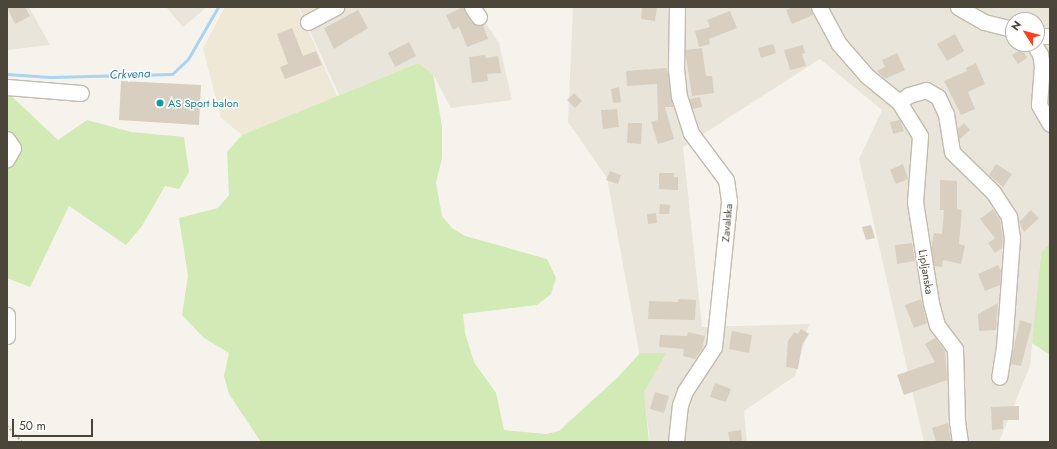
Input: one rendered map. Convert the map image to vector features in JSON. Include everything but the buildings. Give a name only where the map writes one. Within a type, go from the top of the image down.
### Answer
[{"type":"street","points":[[308,22],[336,7]]},
{"type":"street","name":"Zavalska","points":[[676,442],[677,413],[683,398],[714,347],[729,201],[726,180],[691,133],[679,97],[676,69],[677,7]]},
{"type":"street","name":"Lipljanska","points":[[819,7],[839,44],[867,76],[899,102],[920,136],[915,202],[931,303],[938,325],[955,348],[957,421],[960,442]]},
{"type":"street","points":[[958,7],[984,22],[1005,27]]},
{"type":"street","points":[[1039,52],[1042,65],[1039,105],[1050,124]]},
{"type":"street","points":[[7,87],[82,93]]},
{"type":"street","points":[[899,102],[908,95],[926,90],[938,97],[946,114],[952,152],[993,192],[1009,217],[1012,238],[1004,347],[999,377]]},
{"type":"street","points":[[7,138],[14,148],[7,159]]},
{"type":"street","points":[[7,315],[7,336]]},
{"type":"path","points":[[7,426],[22,442]]},
{"type":"shaded area","points":[[7,7],[29,7],[50,45],[7,50]]},
{"type":"shaded area","points":[[166,7],[207,7],[183,27]]},
{"type":"shaded area","points":[[225,7],[298,7],[337,96],[242,135],[221,118],[203,48]]},
{"type":"shaded area","points":[[299,7],[475,7],[499,43],[512,100],[451,108],[433,74],[418,63],[339,95]]},
{"type":"shaded area","points":[[573,7],[1050,7],[1050,243],[1041,253],[1030,366],[999,442],[924,442],[859,159],[882,110],[820,59],[683,147],[702,327],[809,324],[795,376],[744,411],[747,442],[650,442],[638,346],[607,178],[568,122]]},
{"type":"green space","points":[[418,63],[433,74],[442,126],[442,158],[436,183],[442,216],[452,228],[465,236],[547,259],[556,278],[551,294],[537,305],[463,314],[465,333],[474,362],[496,393],[504,430],[546,434],[559,431],[618,377],[640,353],[666,353],[644,392],[649,442],[261,442],[229,394],[224,376],[229,353],[204,338],[182,315],[188,276],[179,218],[218,208],[229,195],[227,152],[242,135]]},
{"type":"green space","points":[[7,92],[58,140],[87,120],[131,132],[184,137],[189,172],[179,189],[165,186],[142,226],[126,245],[69,206],[30,287],[7,278]]},
{"type":"green space","points":[[1050,243],[1050,355],[1032,343],[1041,253]]},
{"type":"waterway","name":"Crkvena","points":[[7,74],[50,77],[172,74],[188,59],[218,7]]},
{"type":"place","name":"AS Sport balon","points":[[160,103]]}]
